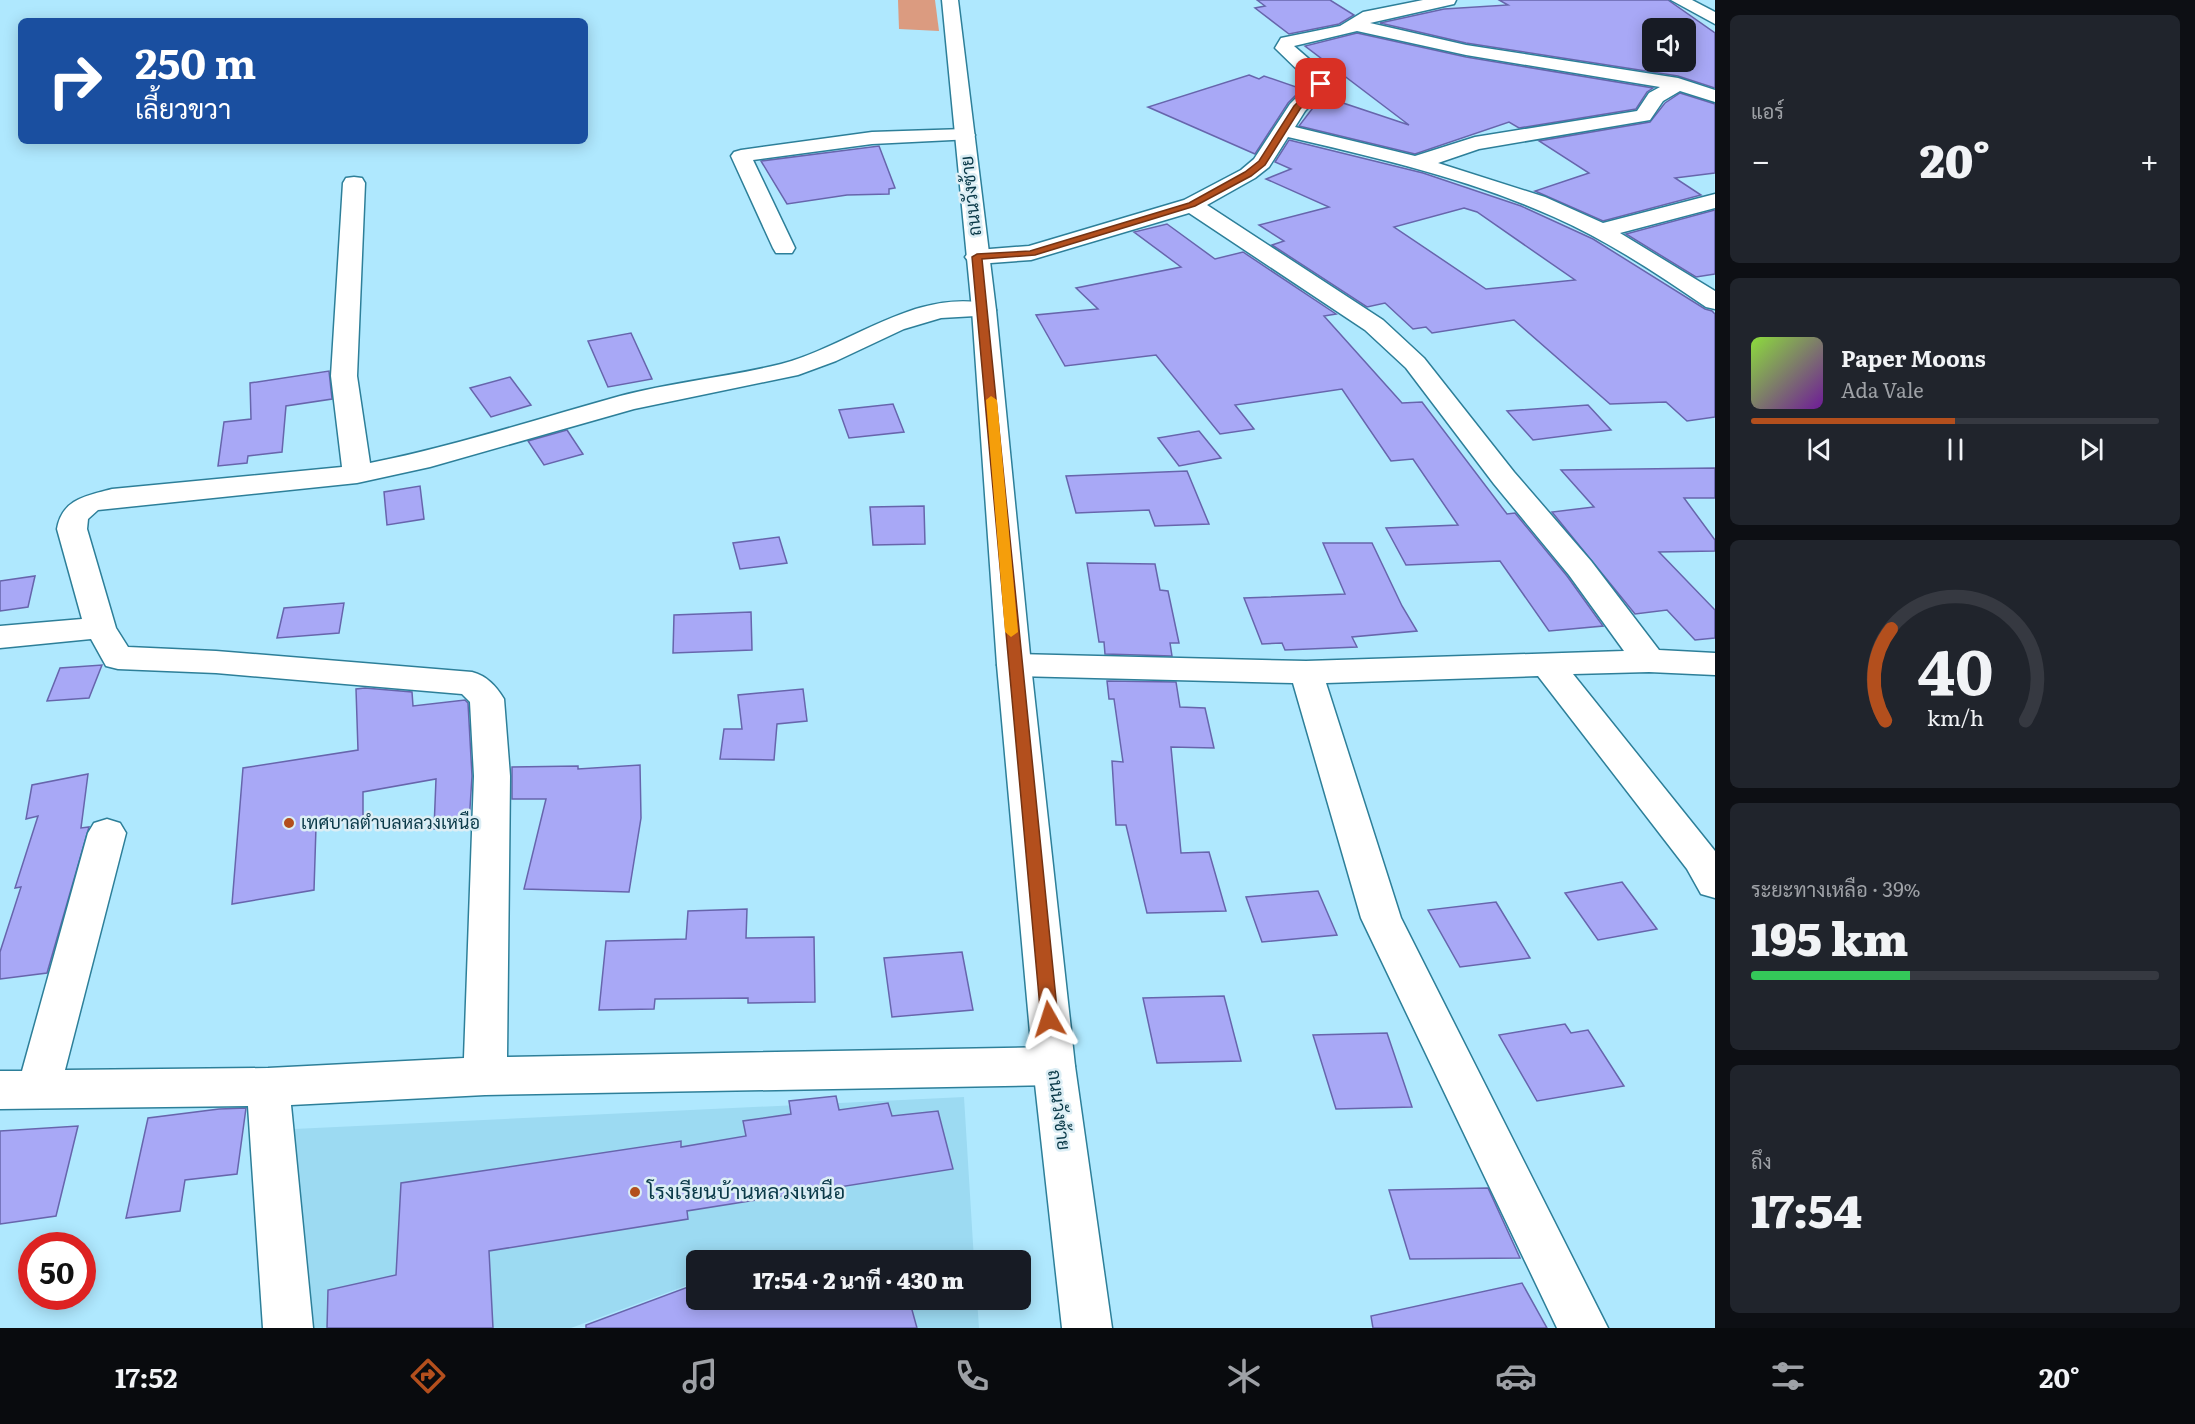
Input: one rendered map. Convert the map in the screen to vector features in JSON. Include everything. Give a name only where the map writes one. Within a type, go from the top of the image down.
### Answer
[{"type":"street","points":[[977,257],[1041,251],[1192,204],[1248,174],[1262,163],[1297,108],[1321,84],[1317,76],[1284,48],[1287,42],[1346,30],[1369,16],[1402,4],[1448,0]]},
{"type":"street","points":[[1679,0],[1715,19]]},
{"type":"street","name":"ถนนวังซ้าย","points":[[952,15],[984,310],[1014,665],[1054,1066],[1087,1328]]},
{"type":"street","points":[[1355,25],[1466,50],[1678,84],[1715,96]]},
{"type":"street","points":[[1419,162],[1476,143],[1643,116],[1656,97],[1678,84]]},
{"type":"street","points":[[1282,130],[1419,162],[1538,202],[1600,231],[1715,302]]},
{"type":"street","points":[[784,248],[741,156],[872,138],[965,135]]},
{"type":"street","points":[[354,183],[344,376],[357,474]]},
{"type":"street","points":[[1600,231],[1715,201]]},
{"type":"street","points":[[1192,204],[1374,325],[1415,363],[1504,478],[1580,568],[1649,661]]},
{"type":"street","points":[[485,1076],[492,776],[487,699],[472,683],[216,662],[118,658],[100,628],[72,530],[74,516],[88,504],[112,498],[357,474],[430,459],[630,402],[789,370],[827,356],[895,324],[940,311],[984,310]]},
{"type":"street","points":[[0,636],[100,628]]},
{"type":"street","points":[[1014,665],[1306,672],[1649,661],[1715,664]]},
{"type":"street","points":[[1547,664],[1700,859],[1715,883]]},
{"type":"street","points":[[1306,672],[1381,918],[1582,1328]]},
{"type":"street","points":[[107,833],[20,1089],[268,1087],[485,1076],[1054,1066]]},
{"type":"street","points":[[268,1087],[288,1328]]},
{"type":"shaded area","points":[[898,0],[935,0],[939,31],[899,29]]},
{"type":"shaded area","name":"โรงเรียนบ้านหลวงเหนือ","points":[[964,1097],[973,1250],[686,1250],[686,1286],[571,1328],[314,1328],[294,1129]]},
{"type":"shaded area","points":[[788,1310],[978,1310],[979,1328],[795,1328]]},
{"type":"building","points":[[1257,0],[1330,0],[1354,15],[1339,24],[1289,34],[1255,8],[1265,6]]},
{"type":"building","points":[[1499,0],[1668,0],[1694,18],[1642,18],[1642,70],[1466,43],[1380,23],[1444,9],[1508,5]]},
{"type":"building","points":[[1696,20],[1715,33],[1715,88],[1678,76],[1652,72],[1696,72]]},
{"type":"building","points":[[1357,33],[1466,57],[1653,88],[1647,92],[1636,109],[1519,128],[1509,122],[1415,154],[1299,126],[1322,96],[1409,125],[1305,46]]},
{"type":"building","points":[[1249,75],[1259,79],[1264,76],[1302,89],[1288,103],[1255,154],[1148,107]]},
{"type":"building","points":[[1680,93],[1715,104],[1715,173],[1675,178],[1701,195],[1603,221],[1535,191],[1589,173],[1539,141],[1650,122],[1665,103]]},
{"type":"building","points":[[1289,140],[1423,173],[1521,206],[1593,239],[1715,314],[1715,417],[1687,421],[1666,402],[1610,404],[1514,320],[1432,333],[1426,327],[1413,329],[1385,303],[1367,307],[1272,245],[1284,241],[1259,225],[1329,207],[1266,179],[1291,169],[1275,162]],"holes":[[[1464,208],[1477,212],[1575,280],[1486,289],[1394,227]]]},
{"type":"building","points":[[879,146],[895,188],[889,189],[889,194],[847,195],[787,204],[761,161]]},
{"type":"building","points":[[1715,210],[1715,274],[1696,277],[1626,234]]},
{"type":"building","points":[[1167,224],[1215,259],[1243,252],[1336,314],[1324,316],[1402,403],[1422,402],[1507,514],[1515,513],[1567,576],[1603,626],[1549,631],[1500,561],[1406,565],[1386,528],[1458,525],[1413,459],[1391,461],[1342,389],[1235,405],[1254,429],[1220,434],[1156,355],[1065,366],[1036,315],[1098,309],[1076,288],[1181,267],[1134,232]]},
{"type":"building","points":[[631,333],[652,379],[608,387],[588,341]]},
{"type":"building","points":[[329,371],[332,399],[286,406],[282,452],[248,456],[247,463],[218,466],[224,422],[251,419],[250,383]]},
{"type":"building","points":[[510,377],[531,405],[491,417],[470,388]]},
{"type":"building","points":[[893,404],[904,432],[849,438],[839,410]]},
{"type":"building","points":[[1588,405],[1611,430],[1533,440],[1507,411]]},
{"type":"building","points":[[567,430],[583,454],[544,465],[528,441]]},
{"type":"building","points":[[1199,431],[1221,458],[1179,466],[1158,438]]},
{"type":"building","points":[[1715,468],[1715,498],[1684,498],[1715,540],[1715,551],[1659,552],[1715,610],[1715,638],[1695,640],[1667,610],[1635,614],[1552,512],[1594,507],[1561,470]]},
{"type":"building","points":[[1187,471],[1209,524],[1155,526],[1149,510],[1076,513],[1066,476]]},
{"type":"building","points":[[420,486],[424,519],[387,525],[384,492]]},
{"type":"building","points":[[924,506],[925,544],[873,545],[870,507]]},
{"type":"building","points":[[779,537],[787,563],[740,569],[733,543]]},
{"type":"building","points":[[1323,543],[1372,543],[1402,606],[1417,631],[1352,637],[1357,647],[1285,650],[1282,643],[1262,644],[1244,598],[1345,594]]},
{"type":"building","points":[[1087,563],[1155,564],[1160,590],[1168,591],[1179,643],[1170,643],[1172,656],[1105,654],[1104,642],[1099,642]]},
{"type":"building","points":[[35,576],[28,607],[0,611],[0,581]]},
{"type":"building","points":[[344,603],[339,633],[277,638],[284,608]]},
{"type":"building","points":[[751,612],[752,650],[673,653],[674,615]]},
{"type":"building","points":[[102,665],[89,698],[47,701],[60,668]]},
{"type":"building","points":[[1107,681],[1176,682],[1180,707],[1205,708],[1214,748],[1171,747],[1181,853],[1209,852],[1226,911],[1147,913],[1126,825],[1116,825],[1112,761],[1123,762],[1114,699],[1109,699]]},
{"type":"building","name":"เทศบาลตำบลหลวงเหนือ","points":[[356,689],[412,692],[413,706],[465,700],[468,703],[472,776],[469,824],[434,829],[436,779],[363,792],[363,819],[316,827],[314,890],[232,904],[243,768],[358,750]]},
{"type":"building","points":[[803,689],[807,721],[777,724],[774,760],[720,759],[724,729],[742,729],[738,695]]},
{"type":"building","points":[[640,765],[641,818],[629,892],[524,889],[546,799],[512,799],[512,767],[578,766],[578,769]]},
{"type":"building","points":[[88,774],[81,828],[89,827],[47,973],[0,979],[0,952],[21,887],[15,888],[38,816],[26,819],[32,785]]},
{"type":"building","points":[[1622,882],[1657,929],[1598,940],[1565,893]]},
{"type":"building","points":[[1318,891],[1337,935],[1262,942],[1246,897]]},
{"type":"building","points":[[1496,902],[1530,958],[1460,967],[1428,910]]},
{"type":"building","points":[[747,909],[746,938],[814,937],[815,1002],[748,1003],[748,998],[655,999],[654,1009],[599,1010],[606,941],[686,939],[688,911]]},
{"type":"building","points":[[962,952],[973,1010],[892,1017],[884,958]]},
{"type":"building","points":[[1224,996],[1241,1061],[1157,1063],[1143,998]]},
{"type":"building","points":[[1565,1024],[1571,1033],[1588,1030],[1624,1086],[1537,1101],[1499,1035]]},
{"type":"building","points":[[1387,1033],[1412,1107],[1336,1109],[1313,1035]]},
{"type":"building","points":[[836,1096],[839,1110],[888,1103],[892,1116],[938,1111],[953,1169],[687,1211],[688,1219],[489,1251],[493,1328],[327,1328],[328,1290],[396,1275],[401,1183],[681,1141],[681,1147],[746,1136],[743,1121],[791,1114],[789,1101]]},
{"type":"building","points":[[246,1108],[237,1174],[185,1180],[180,1211],[126,1218],[148,1118]]},
{"type":"building","points":[[78,1126],[56,1216],[0,1224],[0,1131]]},
{"type":"building","points":[[1488,1188],[1520,1258],[1410,1259],[1389,1190]]},
{"type":"building","points":[[1522,1283],[1547,1328],[1373,1328],[1371,1316]]},
{"type":"building","points":[[686,1288],[686,1310],[912,1310],[917,1328],[586,1328],[586,1325]]},
{"type":"slow traffic","points":[[991,400],[1011,632]]},
{"type":"place","name":"เทศบาลตำบลหลวงเหนือ","points":[[289,823]]},
{"type":"place","name":"โรงเรียนบ้านหลวงเหนือ","points":[[635,1192]]},
{"type":"route","points":[[1049,1019],[1014,665],[984,310],[977,257],[1031,253],[1071,243],[1192,204],[1248,174],[1262,163],[1297,108],[1321,84]]}]
